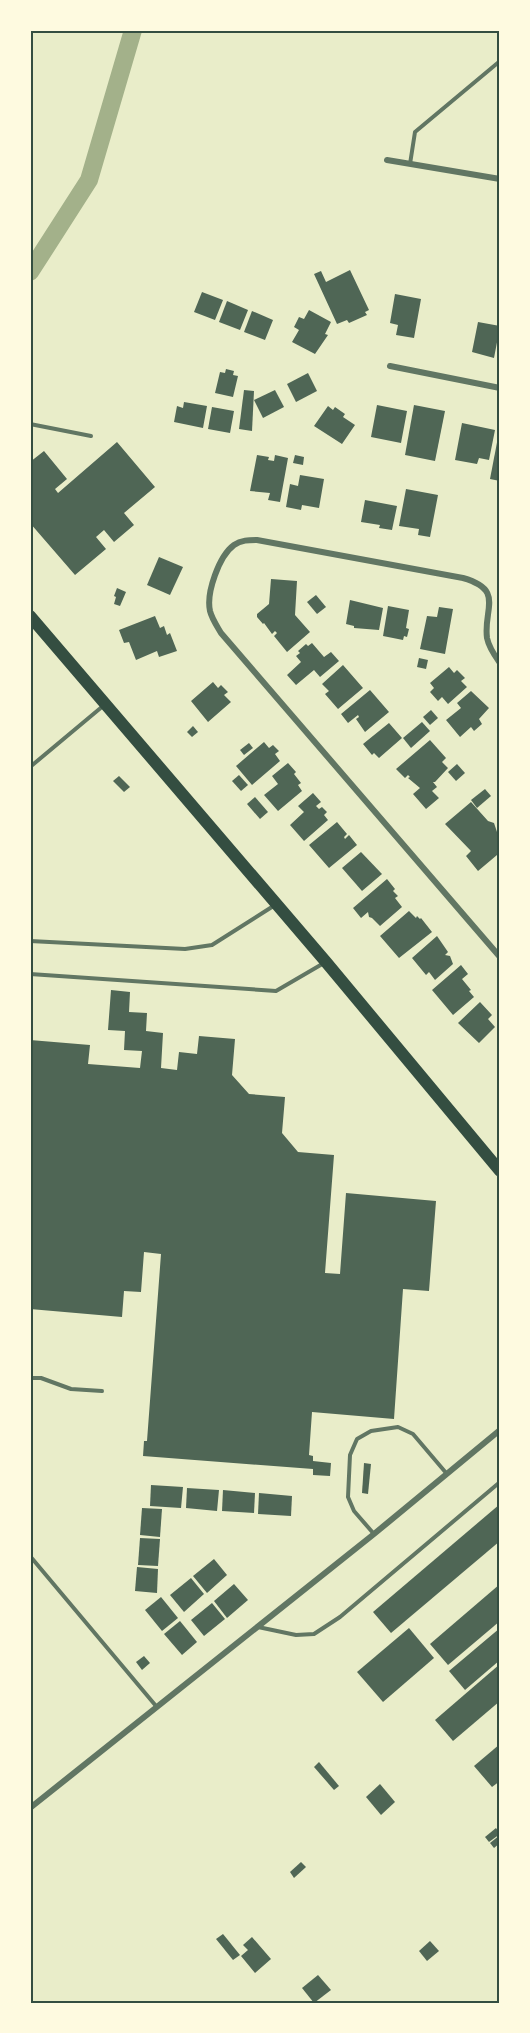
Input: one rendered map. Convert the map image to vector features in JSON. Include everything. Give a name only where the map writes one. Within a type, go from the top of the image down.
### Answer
[{"type":"main road","points":[[30,616],[326,962],[500,1171]]},
{"type":"street","points":[[387,160],[500,179]]},
{"type":"street","points":[[390,366],[500,388]]},
{"type":"street","points":[[500,663],[491,650],[487,638],[490,599],[485,588],[463,578],[257,540],[244,540],[233,546],[218,568],[210,596],[212,618],[221,633],[500,957]]},
{"type":"street","points":[[30,1808],[374,1534],[500,1430]]},
{"type":"lane","points":[[410,164],[415,132],[500,61]]},
{"type":"lane","points":[[30,424],[91,436]]},
{"type":"lane","points":[[30,767],[105,704]]},
{"type":"lane","points":[[30,941],[185,950],[212,945],[276,904]]},
{"type":"lane","points":[[30,974],[276,991],[326,962]]},
{"type":"lane","points":[[30,1378],[41,1378],[71,1389],[102,1391]]},
{"type":"lane","points":[[374,1534],[354,1511],[348,1497],[350,1455],[357,1439],[371,1431],[398,1427],[412,1434],[447,1474]]},
{"type":"lane","points":[[257,1627],[296,1635],[314,1634],[340,1617],[500,1482]]},
{"type":"lane","points":[[30,1556],[156,1706]]},
{"type":"building","points":[[350,270],[369,310],[365,312],[367,315],[349,323],[347,320],[337,324],[314,274],[321,271],[326,282]]},
{"type":"building","points":[[202,292],[223,300],[215,320],[194,312]]},
{"type":"building","points":[[395,294],[421,299],[414,338],[396,335],[398,325],[390,323]]},
{"type":"building","points":[[227,301],[248,310],[240,330],[219,322]]},
{"type":"building","points":[[309,310],[331,322],[325,334],[328,335],[315,354],[292,342],[299,330],[294,327],[299,317],[304,319]]},
{"type":"building","points":[[252,311],[273,320],[265,340],[244,332]]},
{"type":"building","points":[[478,322],[500,326],[500,337],[498,337],[494,358],[472,352]]},
{"type":"building","points":[[226,369],[234,371],[233,375],[238,376],[233,397],[215,393],[220,372],[225,373]]},
{"type":"building","points":[[308,373],[317,391],[296,402],[287,384]]},
{"type":"building","points":[[244,390],[254,391],[252,431],[239,429]]},
{"type":"building","points":[[275,390],[284,407],[263,418],[254,400]]},
{"type":"building","points":[[184,402],[207,406],[203,428],[174,422],[177,406],[183,408]]},
{"type":"building","points":[[377,405],[407,411],[401,443],[371,437]]},
{"type":"building","points":[[414,405],[445,411],[435,461],[405,455]]},
{"type":"building","points":[[328,406],[333,410],[335,407],[345,414],[343,417],[355,425],[342,444],[314,426]]},
{"type":"building","points":[[212,407],[234,411],[230,433],[208,429]]},
{"type":"building","points":[[462,423],[495,430],[489,460],[479,458],[477,464],[455,460]]},
{"type":"building","points":[[500,432],[500,481],[490,479]]},
{"type":"building","points":[[117,442],[155,487],[124,513],[134,525],[114,542],[104,530],[96,537],[106,549],[75,575],[30,523],[30,462],[44,451],[67,479],[55,489],[58,493]]},
{"type":"building","points":[[257,455],[269,457],[268,460],[274,461],[275,455],[288,458],[280,502],[268,500],[270,493],[250,491]]},
{"type":"building","points":[[295,455],[304,457],[303,465],[293,463]]},
{"type":"building","points":[[300,475],[324,479],[319,508],[302,505],[301,510],[286,507],[290,484],[298,486]]},
{"type":"building","points":[[406,489],[438,495],[430,537],[418,535],[419,529],[399,526]]},
{"type":"building","points":[[365,500],[397,506],[392,530],[379,528],[380,525],[361,522]]},
{"type":"building","points":[[159,557],[183,567],[170,595],[147,585]]},
{"type":"building","points":[[271,579],[297,581],[295,615],[310,632],[287,652],[274,636],[277,633],[275,631],[272,634],[257,617],[257,614],[269,604]]},
{"type":"building","points":[[117,588],[126,592],[120,606],[114,604]]},
{"type":"building","points":[[316,595],[326,607],[317,614],[307,602]]},
{"type":"building","points":[[350,600],[383,608],[379,630],[354,628],[346,624]]},
{"type":"building","points":[[388,606],[409,610],[406,628],[409,629],[407,637],[404,636],[403,640],[383,636]]},
{"type":"building","points":[[439,607],[453,609],[445,654],[420,649],[427,616],[437,617]]},
{"type":"building","points":[[155,616],[160,628],[164,626],[167,635],[170,633],[177,651],[159,657],[157,651],[136,660],[129,642],[124,643],[119,630]]},
{"type":"building","points":[[312,643],[324,657],[331,652],[339,661],[320,677],[314,670],[296,685],[287,675],[301,662],[296,656],[300,653],[298,651],[306,644],[308,646]]},
{"type":"building","points":[[419,658],[428,660],[426,669],[417,667]]},
{"type":"building","points":[[343,665],[363,688],[338,709],[325,694],[329,691],[322,684]]},
{"type":"building","points":[[449,667],[454,673],[457,670],[465,678],[461,681],[467,687],[448,704],[442,697],[438,701],[430,692],[434,688],[430,683]]},
{"type":"building","points":[[213,682],[218,688],[221,685],[228,692],[224,695],[231,702],[208,722],[191,701]]},
{"type":"building","points":[[370,690],[389,712],[365,732],[356,719],[358,715],[348,723],[341,714]]},
{"type":"building","points":[[471,691],[489,708],[479,719],[482,724],[474,731],[471,727],[460,737],[446,720],[461,708],[457,703]]},
{"type":"building","points":[[431,710],[438,718],[430,725],[423,717]]},
{"type":"building","points":[[422,722],[430,731],[411,748],[403,738]]},
{"type":"building","points":[[389,723],[402,738],[379,758],[374,753],[372,755],[363,744]]},
{"type":"building","points":[[193,726],[198,732],[192,737],[187,732]]},
{"type":"building","points":[[430,740],[446,758],[442,762],[448,768],[433,782],[437,787],[432,791],[439,798],[426,809],[413,794],[420,788],[408,778],[410,777],[408,775],[405,778],[396,769]]},
{"type":"building","points":[[264,742],[269,748],[273,745],[279,751],[275,754],[280,761],[252,785],[236,766]]},
{"type":"building","points":[[249,743],[253,748],[244,755],[240,750]]},
{"type":"building","points":[[288,763],[296,772],[294,774],[301,783],[298,785],[302,791],[278,811],[264,795],[278,784],[272,776]]},
{"type":"building","points":[[457,764],[465,773],[456,781],[448,772]]},
{"type":"building","points":[[239,775],[248,785],[241,791],[232,781]]},
{"type":"building","points":[[119,776],[130,787],[124,792],[113,781]]},
{"type":"building","points":[[485,789],[491,796],[477,808],[471,800]]},
{"type":"building","points":[[313,793],[321,802],[316,806],[319,809],[322,807],[327,812],[324,815],[328,820],[304,841],[290,825],[304,812],[298,806]]},
{"type":"building","points":[[255,797],[268,812],[260,819],[247,804]]},
{"type":"building","points":[[471,802],[488,821],[494,823],[497,832],[500,830],[500,859],[497,855],[478,871],[466,856],[471,851],[445,824]]},
{"type":"building","points":[[337,822],[347,834],[345,839],[349,835],[357,845],[329,868],[309,845]]},
{"type":"building","points":[[361,852],[382,874],[362,891],[342,868]]},
{"type":"building","points":[[387,879],[395,889],[393,891],[398,896],[395,898],[402,907],[380,926],[369,917],[368,912],[361,918],[353,908]]},
{"type":"building","points":[[409,911],[416,918],[417,916],[421,918],[432,932],[399,958],[380,936]]},
{"type":"building","points":[[437,936],[448,952],[445,955],[450,956],[453,964],[435,980],[429,972],[426,975],[412,958]]},
{"type":"building","points":[[461,965],[468,974],[462,979],[474,997],[453,1015],[432,990]]},
{"type":"building","points":[[111,990],[130,992],[129,1012],[147,1013],[146,1031],[163,1033],[161,1068],[177,1070],[179,1052],[197,1054],[199,1036],[235,1039],[232,1075],[249,1094],[285,1097],[282,1133],[298,1152],[334,1155],[325,1273],[340,1274],[346,1193],[436,1201],[429,1291],[403,1289],[394,1419],[312,1412],[309,1455],[313,1456],[313,1461],[331,1463],[330,1476],[313,1475],[313,1469],[143,1456],[144,1441],[147,1441],[161,1254],[144,1252],[141,1292],[124,1291],[122,1317],[30,1309],[30,1040],[90,1045],[88,1064],[140,1068],[142,1051],[124,1050],[125,1031],[108,1030]]},
{"type":"building","points":[[480,1002],[492,1015],[488,1019],[495,1027],[479,1043],[458,1023]]},
{"type":"building","points":[[364,1463],[371,1464],[368,1494],[362,1493]]},
{"type":"building","points":[[151,1485],[183,1487],[181,1508],[150,1506]]},
{"type":"building","points":[[187,1488],[219,1490],[217,1511],[186,1508]]},
{"type":"building","points":[[223,1490],[255,1493],[254,1513],[222,1511]]},
{"type":"building","points":[[259,1493],[292,1496],[291,1516],[258,1514]]},
{"type":"building","points":[[500,1504],[500,1541],[391,1633],[373,1612]]},
{"type":"building","points":[[142,1508],[162,1509],[160,1537],[140,1535]]},
{"type":"building","points":[[140,1538],[160,1539],[158,1566],[138,1565]]},
{"type":"building","points":[[214,1559],[227,1575],[207,1593],[193,1576]]},
{"type":"building","points":[[137,1567],[158,1569],[157,1593],[135,1591]]},
{"type":"building","points":[[191,1578],[204,1594],[184,1612],[170,1595]]},
{"type":"building","points":[[234,1584],[248,1600],[227,1618],[214,1601]]},
{"type":"building","points":[[500,1584],[500,1621],[448,1665],[430,1644]]},
{"type":"building","points":[[161,1597],[178,1618],[162,1631],[145,1610]]},
{"type":"building","points":[[212,1603],[225,1619],[204,1636],[191,1620]]},
{"type":"building","points":[[180,1621],[197,1642],[182,1655],[164,1634]]},
{"type":"building","points":[[409,1628],[434,1658],[383,1702],[357,1672]]},
{"type":"building","points":[[500,1628],[500,1660],[465,1690],[449,1671]]},
{"type":"building","points":[[144,1656],[150,1663],[142,1670],[136,1662]]},
{"type":"building","points":[[500,1664],[500,1701],[453,1741],[435,1720]]},
{"type":"building","points":[[500,1744],[500,1781],[492,1787],[474,1766]]},
{"type":"building","points":[[319,1762],[339,1786],[334,1790],[314,1767]]},
{"type":"building","points":[[380,1784],[395,1802],[381,1815],[366,1797]]},
{"type":"building","points":[[496,1828],[500,1834],[489,1842],[485,1837]]},
{"type":"building","points":[[500,1835],[500,1843],[494,1848],[490,1843]]},
{"type":"building","points":[[301,1862],[306,1867],[294,1878],[290,1872]]},
{"type":"building","points":[[223,1934],[240,1955],[233,1960],[216,1939]]},
{"type":"building","points":[[252,1937],[271,1959],[255,1973],[241,1956],[248,1950],[243,1945]]},
{"type":"building","points":[[430,1941],[439,1951],[427,1961],[419,1951]]},
{"type":"building","points":[[318,1975],[331,1990],[314,2003],[302,1988]]},
{"type":"waterway","points":[[30,272],[89,180],[133,30]]}]
